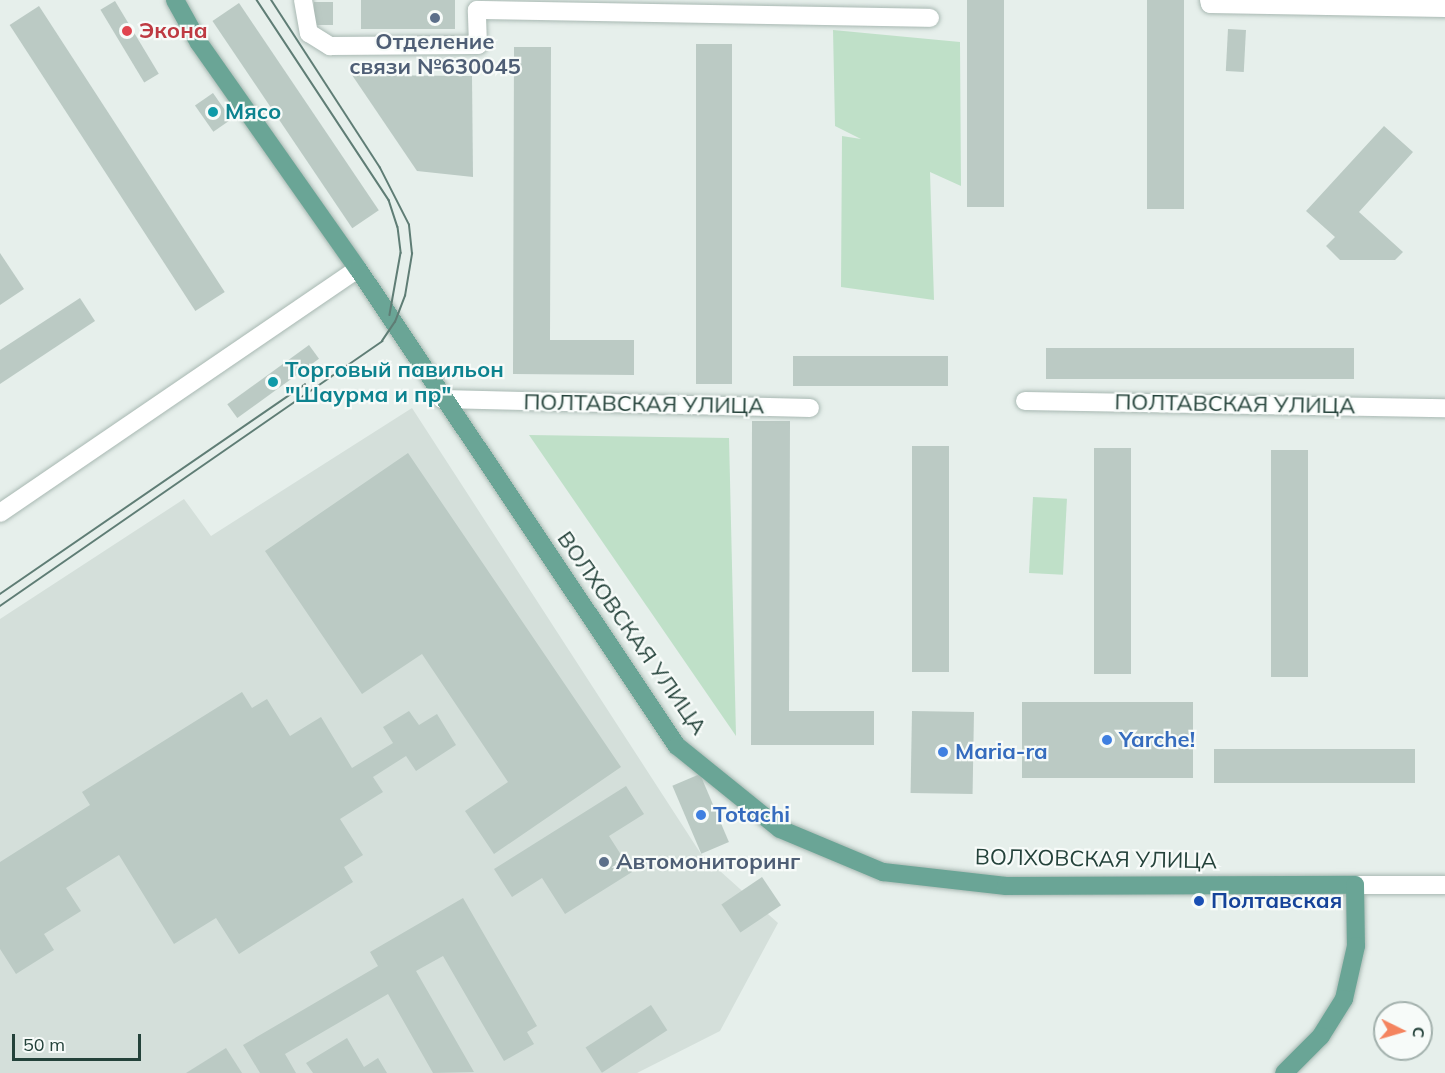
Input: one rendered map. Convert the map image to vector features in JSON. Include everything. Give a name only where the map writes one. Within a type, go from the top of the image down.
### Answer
[{"type":"main road","name":"ВОЛХОВСКАЯ УЛИЦА","points":[[175,0],[199,43],[358,269],[442,399],[677,746],[780,829],[883,872],[1005,886],[1355,885]]},
{"type":"main road","points":[[1284,1073],[1321,1036],[1344,999],[1356,946],[1355,885]]},
{"type":"street","points":[[303,0],[309,33],[330,46],[478,45],[477,10],[930,18]]},
{"type":"street","points":[[1209,0],[1210,4],[1445,8]]},
{"type":"street","points":[[0,513],[358,269]]},
{"type":"street","name":"ПОЛТАВСКАЯ УЛИЦА","points":[[442,399],[810,408]]},
{"type":"street","name":"ПОЛТАВСКАЯ УЛИЦА","points":[[1025,401],[1445,408]]},
{"type":"street","name":"ВОЛХОВСКАЯ УЛИЦА","points":[[1355,885],[1445,885]]},
{"type":"shaded area","points":[[412,408],[701,854],[778,923],[720,1031],[637,1073],[0,1073],[0,619],[184,499],[211,536]]},
{"type":"green space","points":[[833,30],[960,42],[961,186],[930,172],[934,300],[841,287],[842,136],[861,139],[835,126]]},
{"type":"green space","points":[[529,435],[729,438],[736,736]]},
{"type":"green space","points":[[1033,497],[1067,499],[1063,575],[1029,573]]},
{"type":"building","points":[[361,0],[455,0],[455,29],[361,29]]},
{"type":"building","points":[[967,0],[1004,0],[1004,207],[967,207]]},
{"type":"building","points":[[1147,0],[1184,0],[1184,209],[1147,209]]},
{"type":"building","points":[[115,1],[159,74],[144,83],[100,10]]},
{"type":"building","points":[[314,2],[333,2],[333,25],[314,25]]},
{"type":"building","points":[[239,3],[379,210],[352,228],[212,21]]},
{"type":"building","points":[[39,6],[225,292],[195,311],[10,25]]},
{"type":"building","points":[[1228,29],[1246,30],[1244,72],[1226,71]]},
{"type":"building","points":[[696,44],[732,44],[732,384],[696,384]]},
{"type":"building","points":[[514,47],[551,47],[550,340],[634,340],[634,375],[513,374]]},
{"type":"building","points":[[352,75],[472,76],[473,177],[417,171]]},
{"type":"building","name":"Мясо","points":[[213,93],[231,119],[213,132],[195,106]]},
{"type":"building","points":[[1384,126],[1413,152],[1359,212],[1403,252],[1395,260],[1340,260],[1326,246],[1335,237],[1306,211]]},
{"type":"building","points":[[0,253],[24,289],[0,305]]},
{"type":"building","points":[[80,298],[95,321],[0,384],[0,350]]},
{"type":"building","name":"Торговый павильон \"Шаурма и пр\"","points":[[309,345],[319,359],[237,418],[227,404]]},
{"type":"building","points":[[1046,348],[1354,348],[1354,379],[1046,379]]},
{"type":"building","points":[[793,356],[948,356],[948,386],[793,386]]},
{"type":"building","points":[[752,421],[790,421],[789,711],[874,711],[874,745],[751,745]]},
{"type":"building","points":[[912,446],[949,446],[949,672],[912,672]]},
{"type":"building","points":[[1094,448],[1131,448],[1131,674],[1094,674]]},
{"type":"building","points":[[1271,450],[1308,450],[1308,677],[1271,677]]},
{"type":"building","points":[[408,453],[621,767],[494,854],[465,811],[508,782],[422,654],[362,694],[265,551]]},
{"type":"building","points":[[242,692],[252,708],[267,699],[290,736],[321,717],[352,768],[393,743],[383,727],[409,711],[419,725],[437,714],[456,745],[416,771],[406,756],[373,777],[383,792],[340,819],[363,855],[344,867],[353,882],[239,954],[216,918],[174,944],[119,855],[66,888],[81,911],[44,934],[54,950],[16,974],[0,949],[0,862],[90,805],[82,792]]},
{"type":"building","name":"Yarche!","points":[[1022,702],[1193,702],[1193,778],[1022,778]]},
{"type":"building","name":"Maria-ra","points":[[912,711],[974,712],[973,794],[911,793]]},
{"type":"building","points":[[1214,749],[1415,749],[1415,783],[1214,783]]},
{"type":"building","points":[[700,774],[729,842],[701,854],[672,786]]},
{"type":"building","points":[[626,786],[644,814],[609,836],[632,872],[565,914],[542,878],[512,897],[494,869]]},
{"type":"building","points":[[762,877],[781,905],[740,933],[721,904]]},
{"type":"building","points":[[463,898],[537,1026],[527,1032],[534,1044],[504,1061],[443,956],[416,971],[474,1072],[433,1073],[388,994],[285,1054],[296,1073],[260,1073],[243,1045],[378,966],[370,952]]},
{"type":"building","points":[[651,1005],[667,1030],[602,1073],[586,1047]]},
{"type":"building","points":[[347,1038],[364,1067],[378,1058],[387,1073],[313,1073],[306,1063]]},
{"type":"building","points":[[226,1048],[242,1073],[186,1073]]},
{"type":"tram line","points":[[257,0],[389,200],[398,227],[401,253],[390,315]]},
{"type":"tram line","points":[[0,606],[382,341],[395,322],[405,296],[412,254],[409,225],[380,168],[271,0]]},
{"type":"tram line","points":[[0,594],[305,384]]},
{"type":"place","name":"Отделение связи №630045","points":[[435,18]]},
{"type":"place","name":"Экона","points":[[127,31]]},
{"type":"place","name":"Мясо","points":[[213,112]]},
{"type":"place","name":"Торговый павильон \"Шаурма и пр\"","points":[[273,382]]},
{"type":"place","name":"Yarche!","points":[[1107,740]]},
{"type":"place","name":"Maria-ra","points":[[943,752]]},
{"type":"place","name":"Totachi","points":[[701,815]]},
{"type":"place","name":"Автомониторинг","points":[[604,862]]},
{"type":"place","name":"Полтавская","points":[[1199,901]]}]
